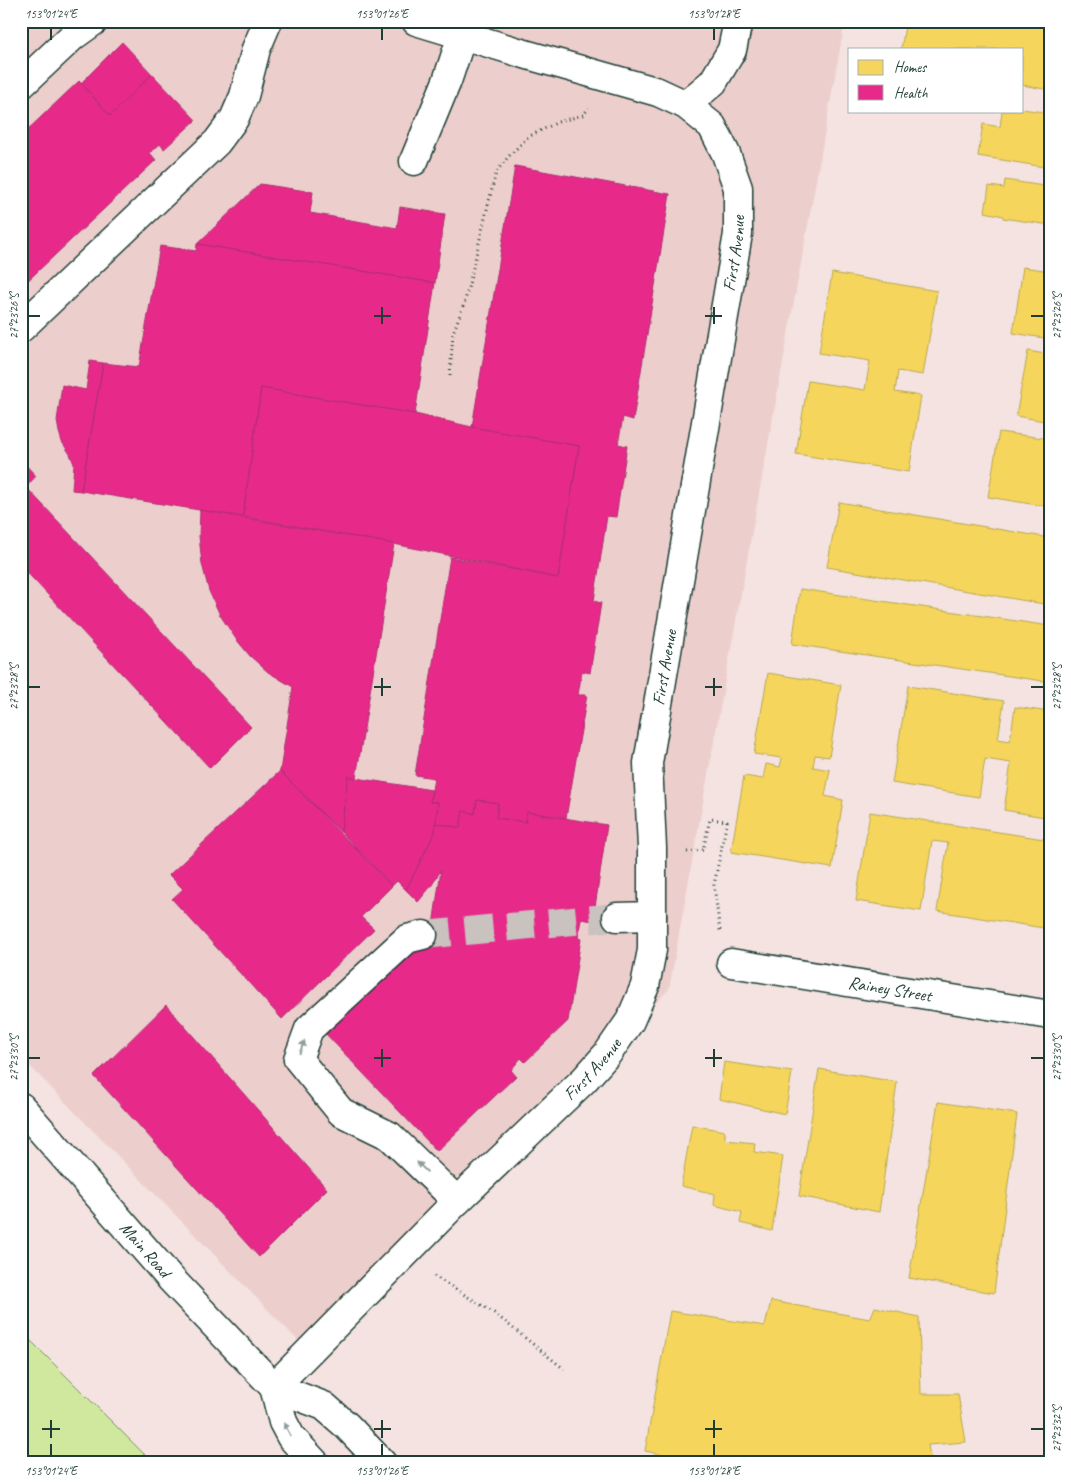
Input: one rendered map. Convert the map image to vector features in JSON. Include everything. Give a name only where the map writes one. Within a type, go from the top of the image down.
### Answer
[{"type":"street","points":[[21,85],[73,36],[94,21]]},
{"type":"street","points":[[21,328],[217,142],[234,119],[244,96],[256,49],[268,21]]},
{"type":"street","name":"First Avenue","points":[[274,1387],[457,1201],[584,1080],[608,1053],[630,1021],[645,986],[652,950],[652,848],[648,763],[738,234],[738,188],[726,154],[712,126],[686,105],[658,92],[465,28],[416,21]]},
{"type":"street","points":[[686,105],[713,82],[732,50],[738,21]]},
{"type":"street","points":[[414,161],[447,82],[465,28]]},
{"type":"street","points":[[617,916],[652,916]]},
{"type":"street","points":[[423,935],[407,939],[309,1029],[298,1059],[341,1112],[390,1136],[457,1201]]},
{"type":"street","name":"Rainey Street","points":[[731,963],[1050,1015]]},
{"type":"street","name":"Main Road","points":[[21,1107],[171,1279],[274,1387],[324,1406],[347,1426],[382,1463]]},
{"type":"street","name":"Main Road","points":[[274,1387],[283,1422],[291,1437],[315,1463]]},
{"type":"path","points":[[450,375],[453,333],[465,301],[496,172],[528,137],[558,122],[583,115],[590,106]]},
{"type":"path","points":[[687,852],[703,850],[710,819],[727,821],[714,885],[719,928],[731,963]]},
{"type":"path","points":[[434,1276],[494,1313],[564,1369]]},
{"type":"shaded area","points":[[21,21],[845,21],[669,989],[320,1363],[21,1057]]},
{"type":"green space","points":[[21,1331],[153,1463],[21,1463]]},
{"type":"building: Homes","points":[[906,21],[1050,21],[1050,90],[1024,85],[1024,48],[901,48]]},
{"type":"building: Homes","points":[[1024,109],[1050,113],[1050,168],[978,156],[983,124],[1000,127],[1002,112],[1024,112]]},
{"type":"building: Homes","points":[[1005,180],[1050,187],[1050,225],[1003,218],[1003,216],[985,212],[989,186],[1004,188]]},
{"type":"building: Homes","points":[[1023,267],[1050,271],[1050,339],[1013,333]]},
{"type":"building: Homes","points":[[832,273],[937,291],[923,375],[898,371],[895,392],[921,396],[909,472],[796,454],[808,381],[865,390],[870,361],[819,353]]},
{"type":"building: Homes","points":[[1028,351],[1050,355],[1050,422],[1016,416]]},
{"type":"building: Homes","points":[[999,432],[1050,439],[1050,507],[988,497]]},
{"type":"building: Homes","points":[[839,502],[1050,538],[1050,605],[827,567]]},
{"type":"building: Homes","points":[[800,589],[1050,626],[1050,682],[792,644]]},
{"type":"building: Homes","points":[[768,673],[841,685],[829,757],[815,755],[813,767],[830,770],[825,796],[843,800],[832,868],[731,852],[744,776],[763,779],[766,764],[780,767],[782,758],[754,754]]},
{"type":"building: Homes","points":[[908,686],[1004,701],[998,739],[1010,741],[1015,707],[1050,712],[1050,818],[1004,810],[1011,763],[985,759],[979,797],[892,783]]},
{"type":"building: Homes","points":[[870,812],[1050,840],[1050,929],[937,911],[948,843],[932,841],[921,911],[856,901]]},
{"type":"building: Homes","points":[[724,1062],[792,1072],[785,1114],[719,1099]]},
{"type":"building: Homes","points":[[819,1069],[897,1082],[879,1212],[799,1196]]},
{"type":"building: Homes","points":[[938,1102],[1017,1114],[994,1293],[909,1278]]},
{"type":"building: Homes","points":[[692,1125],[725,1131],[725,1140],[755,1143],[754,1152],[783,1156],[772,1231],[740,1223],[742,1212],[714,1205],[715,1194],[681,1186]]},
{"type":"building: Homes","points":[[771,1301],[870,1319],[875,1307],[919,1317],[921,1394],[958,1394],[966,1442],[928,1445],[930,1458],[902,1459],[901,1463],[668,1463],[669,1456],[645,1451],[670,1311],[765,1326]]},
{"type":"building: Health","points":[[122,42],[152,74],[110,116],[81,83]]},
{"type":"building: Health","points":[[152,74],[196,120],[164,149],[160,144],[150,153],[156,160],[21,287],[21,136],[79,81],[110,116]]},
{"type":"building: Health","points":[[515,166],[670,194],[633,420],[623,417],[618,444],[627,446],[616,517],[607,516],[594,601],[601,603],[590,673],[582,671],[578,695],[587,695],[566,818],[527,812],[526,822],[496,818],[498,803],[477,800],[475,814],[463,811],[460,828],[435,823],[438,802],[430,802],[434,778],[415,775],[450,557],[558,578],[579,446],[472,427]]},
{"type":"building: Health","points":[[260,184],[313,192],[310,213],[397,228],[400,207],[445,214],[435,283],[197,244]]},
{"type":"building: Health","points":[[197,244],[435,283],[415,414],[261,388],[243,517],[81,491],[103,363],[139,367],[160,246],[196,251]]},
{"type":"building: Health","points":[[90,361],[103,363],[81,491],[72,490],[74,464],[62,442],[57,421],[62,385],[86,390]]},
{"type":"building: Health","points":[[261,388],[415,414],[472,427],[579,446],[558,578],[394,544],[243,517]]},
{"type":"building: Health","points":[[21,460],[36,476],[26,487],[251,727],[210,768],[21,566]]},
{"type":"building: Health","points":[[200,510],[394,544],[356,778],[348,776],[341,832],[280,771],[293,687],[268,672],[250,656],[220,615],[209,591],[202,564],[199,536]]},
{"type":"building: Health","points":[[280,771],[392,886],[361,917],[374,929],[282,1019],[172,899],[183,889],[169,875]]},
{"type":"building: Health","points":[[348,776],[432,790],[430,802],[438,802],[435,832],[406,890],[397,881],[392,886],[341,832]]},
{"type":"building: Health","points":[[477,800],[498,803],[496,818],[526,822],[527,812],[607,825],[593,921],[581,919],[578,938],[581,939],[568,1021],[525,1062],[521,1058],[511,1070],[516,1076],[437,1151],[324,1032],[432,932],[441,870],[418,902],[406,890],[435,832],[435,823],[460,828],[463,811],[475,814]]},
{"type":"building: Health","points":[[166,1005],[327,1189],[259,1257],[94,1076]]},
{"type":"tunnel","points":[[423,935],[617,917]]}]
